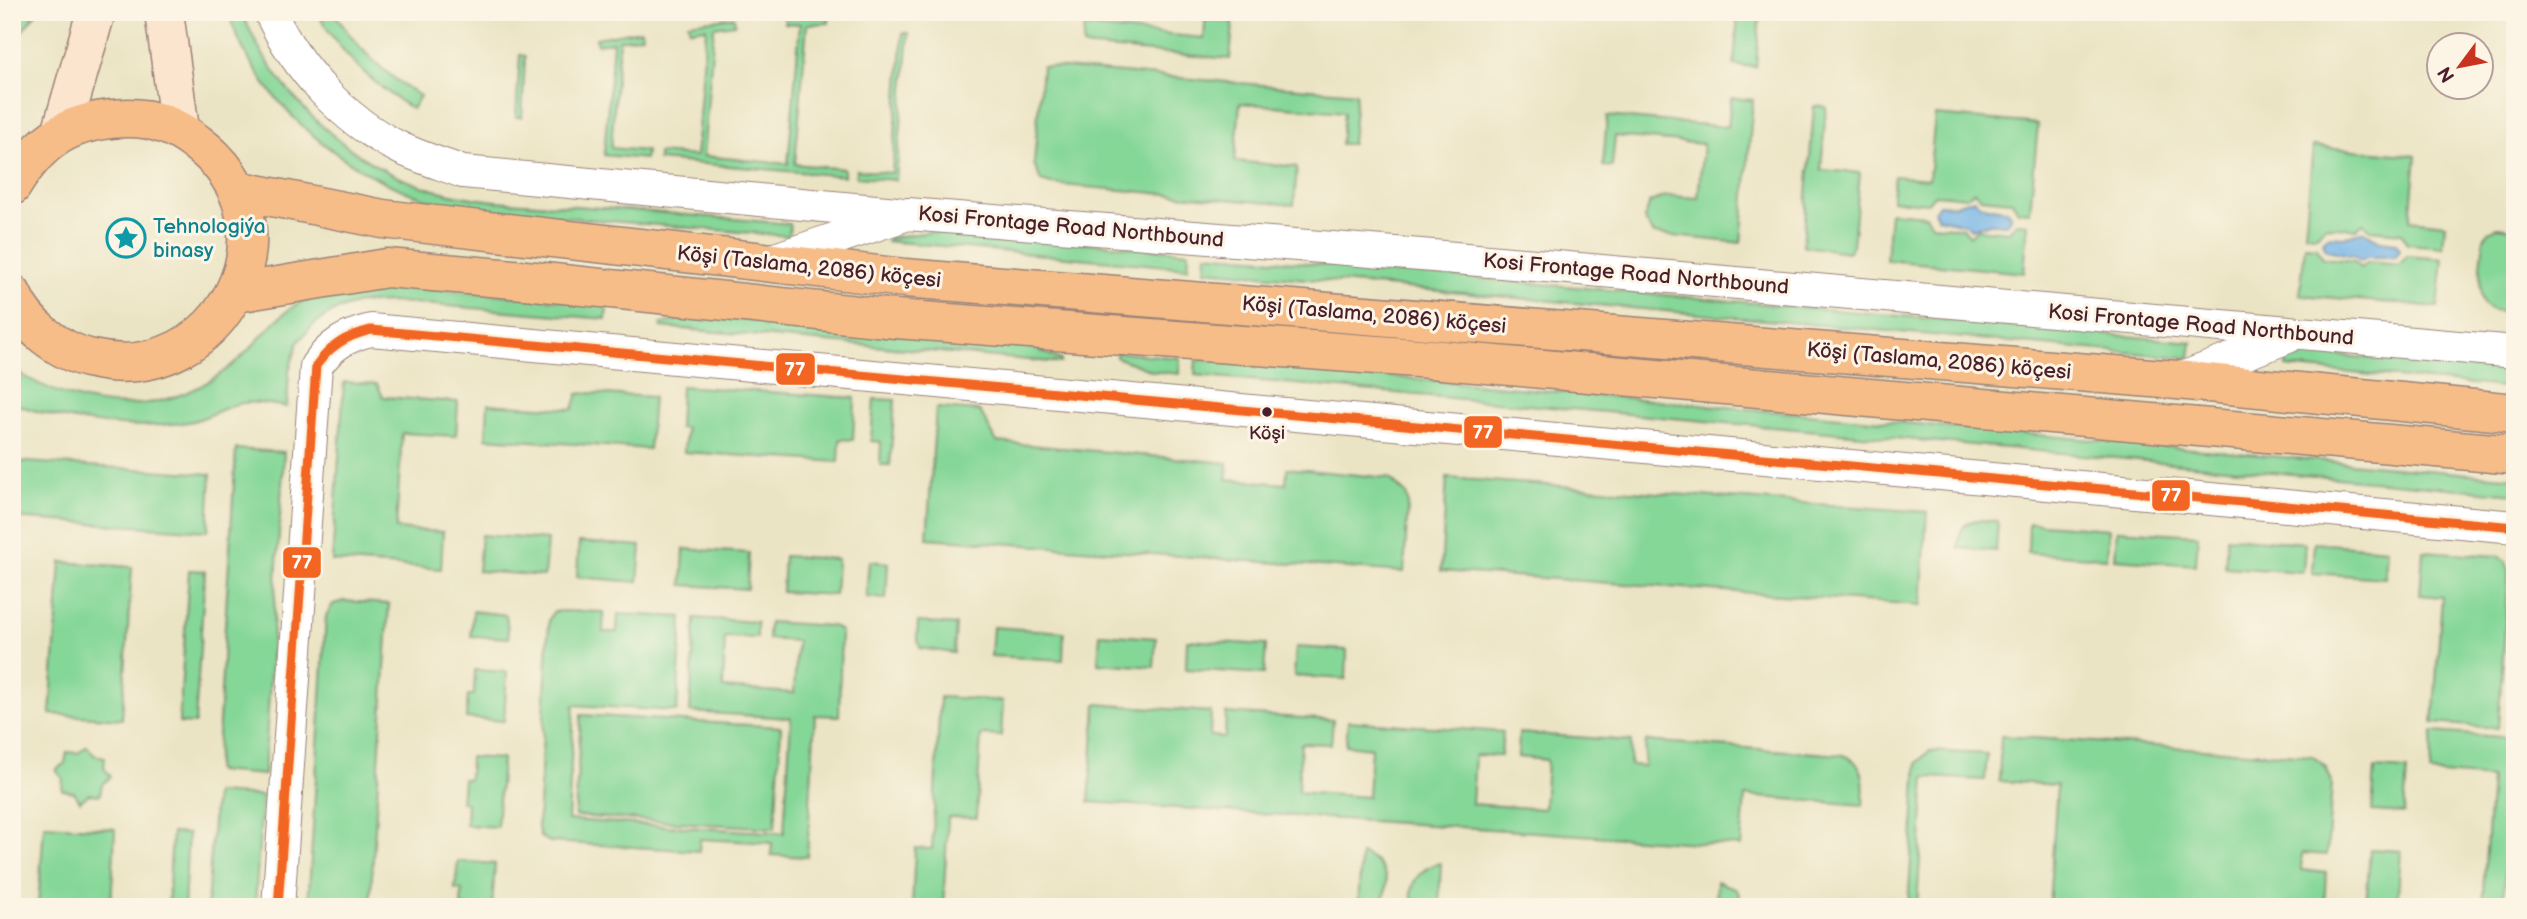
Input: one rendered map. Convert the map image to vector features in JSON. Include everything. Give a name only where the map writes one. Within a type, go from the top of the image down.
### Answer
[{"type":"main road","points":[[61,133],[96,12]]},
{"type":"main road","points":[[164,12],[180,130]]},
{"type":"main road","points":[[13,297],[40,333],[76,356],[117,365],[159,360],[197,342],[236,293],[244,273],[248,231],[237,190],[214,155],[180,130],[141,118],[97,119],[61,133],[17,171]]},
{"type":"main road","name":"Köşi (Taslama, 2086) köçesi","points":[[237,190],[383,219],[905,278],[2177,380],[2515,412]]},
{"type":"main road","name":"Köşi (Taslama, 2086) köçesi","points":[[236,293],[387,268],[897,319],[1458,362],[2515,455]]},
{"type":"street","points":[[270,12],[291,54],[354,120],[398,147],[463,172],[908,214]]},
{"type":"street","name":"Kosi Frontage Road Northbound","points":[[764,262],[908,214],[1433,256],[2515,352]]},
{"type":"street","points":[[278,907],[316,366],[329,348],[352,334],[371,330],[2515,527]]},
{"type":"street","points":[[2177,380],[2295,334]]},
{"type":"green space","points":[[22,12],[37,12],[12,44],[12,26]]},
{"type":"green space","points":[[228,12],[242,12],[274,71],[319,123],[373,164],[404,179],[454,195],[492,200],[790,224],[789,236],[465,209],[390,185],[321,142],[290,114],[264,83],[243,49]]},
{"type":"green space","points":[[317,12],[334,12],[372,59],[394,79],[420,96],[412,109],[358,67]]},
{"type":"green space","points":[[1206,12],[1234,12],[1230,59],[1083,46],[1084,27],[1204,38]]},
{"type":"green space","points":[[1738,12],[1760,12],[1756,67],[1734,65]]},
{"type":"green space","points":[[784,16],[829,16],[829,23],[807,24],[795,164],[844,169],[844,176],[658,160],[658,153],[696,156],[706,28],[690,30],[688,23],[734,17],[735,24],[714,27],[703,156],[788,164],[800,24],[785,23]]},
{"type":"green space","points":[[641,30],[642,36],[619,40],[611,148],[646,151],[645,159],[604,155],[613,42],[597,44],[596,38]]},
{"type":"green space","points":[[903,33],[909,33],[896,180],[856,177],[856,170],[892,173]]},
{"type":"green space","points":[[520,55],[525,56],[522,117],[516,117]]},
{"type":"green space","points":[[1042,66],[1356,93],[1352,144],[1341,144],[1344,112],[1240,103],[1235,161],[1297,167],[1294,205],[1051,184],[1041,181],[1034,164]]},
{"type":"green space","points":[[1731,98],[1753,100],[1741,243],[1654,234],[1644,219],[1650,202],[1666,196],[1698,198],[1703,144],[1615,136],[1612,167],[1603,166],[1607,116],[1728,127]]},
{"type":"green space","points":[[1814,106],[1826,107],[1821,170],[1860,173],[1853,245],[1848,252],[1803,246]]},
{"type":"green space","points":[[1935,115],[2038,124],[2030,212],[2018,211],[2012,201],[1981,198],[1974,191],[1967,197],[1935,194],[1928,203],[1892,200],[1894,176],[1929,179]]},
{"type":"green space","points":[[2313,146],[2416,156],[2410,220],[2445,224],[2443,247],[2407,244],[2402,233],[2370,230],[2363,223],[2356,229],[2325,226],[2317,235],[2305,234]]},
{"type":"green space","points":[[1890,212],[1926,215],[1932,225],[1963,228],[1970,236],[1977,229],[2008,232],[2016,223],[2028,224],[2024,273],[1886,260]]},
{"type":"green space","points":[[2497,227],[2515,229],[2515,312],[2488,308],[2481,296],[2484,239],[2489,231]]},
{"type":"green space","points":[[943,230],[1189,252],[1188,268],[887,241],[888,238]]},
{"type":"green space","points":[[2305,246],[2317,247],[2323,258],[2354,261],[2360,268],[2368,262],[2399,265],[2407,256],[2443,259],[2438,307],[2300,295]]},
{"type":"green space","points":[[1206,254],[2192,342],[2190,358],[1205,270]]},
{"type":"green space","points":[[400,286],[607,304],[606,319],[398,302],[359,303],[334,311],[313,325],[298,342],[289,371],[287,407],[243,403],[195,421],[144,426],[76,420],[12,403],[12,369],[69,396],[98,402],[127,405],[156,402],[184,394],[212,380],[238,360],[275,322],[301,302],[336,291]]},
{"type":"green space","points":[[697,315],[1033,347],[1061,360],[1061,363],[661,327],[661,324]]},
{"type":"green space","points":[[2288,351],[2515,371],[2515,388],[2286,367]]},
{"type":"green space","points":[[1116,352],[1180,358],[1179,374],[1152,371],[1116,357]]},
{"type":"green space","points":[[1196,359],[2515,478],[2515,494],[1195,375]]},
{"type":"green space","points":[[344,382],[377,384],[383,397],[458,402],[456,436],[402,433],[396,529],[443,532],[441,569],[332,561]]},
{"type":"green space","points":[[681,386],[855,398],[853,440],[840,439],[839,462],[684,452],[686,428],[679,428]]},
{"type":"green space","points":[[578,394],[653,397],[649,449],[486,438],[488,404],[573,409]]},
{"type":"green space","points":[[874,399],[895,400],[890,465],[880,465],[881,442],[871,441]]},
{"type":"green space","points":[[936,408],[980,411],[997,442],[1228,463],[1227,479],[1286,484],[1287,468],[1389,478],[1406,494],[1408,504],[1404,572],[927,538]]},
{"type":"green space","points":[[236,449],[284,452],[264,775],[216,771]]},
{"type":"green space","points":[[12,461],[211,474],[208,531],[12,518]]},
{"type":"green space","points":[[1447,478],[1927,512],[1921,605],[1441,571]]},
{"type":"green space","points":[[1977,520],[1998,521],[1996,551],[1958,548],[1964,526]]},
{"type":"green space","points":[[2029,523],[2109,529],[2107,558],[2028,553]]},
{"type":"green space","points":[[2117,530],[2198,535],[2196,565],[2115,559]]},
{"type":"green space","points":[[481,535],[547,540],[544,576],[478,571]]},
{"type":"green space","points":[[2227,537],[2305,543],[2303,572],[2225,567]]},
{"type":"green space","points":[[579,542],[641,546],[638,582],[577,577]]},
{"type":"green space","points":[[2314,543],[2387,549],[2385,578],[2312,573]]},
{"type":"green space","points":[[684,549],[749,553],[747,589],[682,585]]},
{"type":"green space","points":[[2423,551],[2498,556],[2506,561],[2509,570],[2498,728],[2433,723],[2442,597],[2420,595]]},
{"type":"green space","points":[[784,556],[837,559],[835,595],[782,592]]},
{"type":"green space","points":[[869,561],[888,563],[886,599],[866,597]]},
{"type":"green space","points":[[61,562],[132,567],[122,719],[50,714]]},
{"type":"green space","points":[[189,570],[205,571],[195,724],[179,723]]},
{"type":"green space","points":[[344,601],[389,604],[370,907],[308,907],[326,616],[333,604]]},
{"type":"green space","points":[[473,611],[506,615],[509,638],[471,636]]},
{"type":"green space","points":[[553,612],[604,612],[603,632],[617,632],[618,614],[682,617],[677,711],[574,705],[568,820],[784,833],[791,718],[690,712],[695,618],[757,622],[757,638],[725,637],[723,688],[794,693],[797,641],[768,639],[769,622],[832,626],[841,631],[839,716],[815,715],[807,857],[771,855],[772,843],[700,839],[699,851],[550,842],[540,837],[538,827],[549,620]]},
{"type":"green space","points":[[918,622],[956,625],[954,653],[920,648],[917,638]]},
{"type":"green space","points":[[993,627],[1064,632],[1063,660],[991,656]]},
{"type":"green space","points":[[1100,634],[1156,638],[1154,667],[1098,663]]},
{"type":"green space","points":[[1187,640],[1266,645],[1264,674],[1186,669]]},
{"type":"green space","points":[[1296,647],[1347,650],[1346,679],[1294,676]]},
{"type":"green space","points":[[475,670],[507,672],[504,721],[466,718],[468,695],[474,695]]},
{"type":"green space","points":[[940,697],[1003,701],[1001,736],[981,735],[976,818],[948,817],[943,907],[912,907],[915,848],[932,849]]},
{"type":"green space","points":[[1096,704],[1211,712],[1210,736],[1225,737],[1226,713],[1333,720],[1331,744],[1301,743],[1298,792],[1368,797],[1371,748],[1346,745],[1348,721],[1503,732],[1501,756],[1475,755],[1472,804],[1544,809],[1547,760],[1518,757],[1519,733],[1631,741],[1630,765],[1644,766],[1646,741],[1843,755],[1860,769],[1863,805],[1745,796],[1741,846],[1089,802]]},
{"type":"green space","points":[[581,715],[781,727],[775,828],[575,816]]},
{"type":"green space","points":[[2433,732],[2514,738],[2503,907],[2482,907],[2491,778],[2430,773]]},
{"type":"green space","points":[[2001,736],[2312,756],[2325,766],[2332,782],[2327,855],[2302,853],[2301,870],[2326,873],[2324,907],[2049,907],[2057,785],[1999,781]]},
{"type":"green space","points":[[87,746],[94,755],[105,757],[104,768],[111,777],[102,784],[100,795],[89,794],[80,801],[74,792],[62,790],[63,779],[56,770],[65,763],[67,752],[78,753]]},
{"type":"green space","points":[[1929,751],[1987,754],[1985,780],[1925,777],[1917,907],[1908,907],[1917,763]]},
{"type":"green space","points":[[470,757],[502,759],[497,827],[466,825],[467,803],[461,802],[463,779],[469,779]]},
{"type":"green space","points":[[2375,768],[2407,770],[2404,813],[2372,811]]},
{"type":"green space","points":[[215,793],[262,796],[255,907],[207,907]]},
{"type":"green space","points":[[44,825],[115,829],[111,907],[38,907]]},
{"type":"green space","points":[[172,833],[188,834],[184,907],[168,907]]},
{"type":"green space","points":[[2370,849],[2401,851],[2397,907],[2366,907]]},
{"type":"green space","points":[[1361,854],[1374,860],[1385,875],[1385,895],[1374,907],[1358,907]]},
{"type":"green space","points":[[458,861],[495,864],[492,907],[461,907],[462,890],[455,889]]},
{"type":"green space","points":[[1441,863],[1439,907],[1416,907],[1412,892],[1416,879],[1427,869]]},
{"type":"green space","points":[[1717,881],[1737,890],[1744,907],[1716,907]]},
{"type":"water","points":[[1974,199],[1985,206],[2007,210],[2011,217],[2006,224],[1990,223],[1971,229],[1966,224],[1938,218],[1934,211],[1939,204],[1955,205]]},
{"type":"water","points":[[2363,231],[2380,241],[2396,243],[2400,250],[2395,257],[2366,257],[2360,261],[2355,256],[2326,250],[2323,242],[2328,236],[2344,237]]},
{"type":"transit line","name":"77","points":[[278,907],[316,366],[327,352],[340,342],[371,330],[2515,527]]},
{"type":"place","name":"Tehnologiýa binasy","points":[[126,238]]},
{"type":"place","name":"Köşi","points":[[1267,412]]}]
